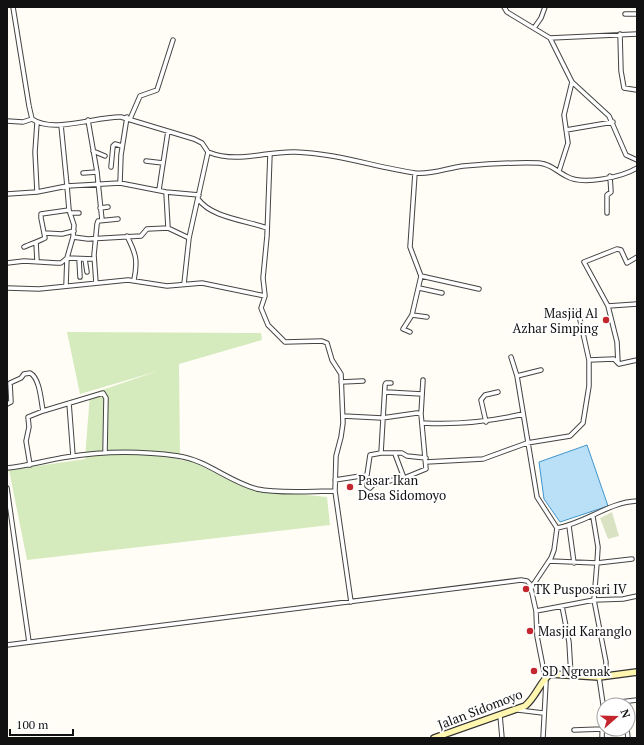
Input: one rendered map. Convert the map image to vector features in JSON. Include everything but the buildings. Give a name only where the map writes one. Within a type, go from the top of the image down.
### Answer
[{"type":"main road","points":[[545,678],[553,673],[571,676],[602,676],[637,672]]},
{"type":"main road","name":"Jalan Sidomoyo","points":[[434,738],[525,706],[533,700],[545,678]]},
{"type":"street","points":[[13,7],[32,119],[37,123],[61,125],[110,116],[128,118],[198,140],[208,152],[232,158],[295,152],[415,173],[436,172],[462,166],[534,163],[547,164],[571,179],[583,181],[598,180],[637,168]]},
{"type":"street","points":[[504,7],[507,12],[550,38],[572,82],[609,115],[625,153],[629,157],[637,160]]},
{"type":"street","points":[[534,28],[545,7]]},
{"type":"street","points":[[625,14],[637,14]]},
{"type":"street","points":[[620,34],[621,71],[624,88],[637,90]]},
{"type":"street","points":[[550,38],[637,34]]},
{"type":"street","points":[[120,183],[122,146],[128,118],[140,96],[157,90],[172,40]]},
{"type":"street","points":[[558,171],[568,143],[564,112],[572,82]]},
{"type":"street","points":[[7,121],[23,122],[32,119]]},
{"type":"street","points":[[88,120],[97,172],[102,220]]},
{"type":"street","points":[[566,130],[613,122]]},
{"type":"street","points":[[37,123],[35,152],[37,192]]},
{"type":"street","points":[[61,125],[68,186],[69,212],[74,225],[73,237],[67,258],[66,285]]},
{"type":"street","points":[[159,190],[168,131]]},
{"type":"street","points":[[111,167],[113,146],[115,144],[122,146]]},
{"type":"street","points":[[93,151],[105,156]]},
{"type":"street","points":[[184,284],[189,238],[208,152]]},
{"type":"street","points":[[270,154],[263,278],[265,296],[261,308],[266,321],[285,342],[322,341],[327,343],[332,360],[340,372],[343,416],[341,437],[336,456],[335,491],[351,602]]},
{"type":"street","points":[[146,161],[163,164]]},
{"type":"street","points":[[83,173],[97,172]]},
{"type":"street","points":[[410,332],[403,329],[412,315],[421,276],[410,246],[415,173]]},
{"type":"street","points":[[607,213],[606,198],[607,194],[611,192],[610,176]]},
{"type":"street","points":[[7,194],[37,192],[68,186],[120,183],[198,197],[204,206],[214,211],[266,228]]},
{"type":"street","points":[[166,192],[168,228]]},
{"type":"street","points":[[100,208],[108,207]]},
{"type":"street","points":[[24,247],[45,239],[41,214],[69,212],[79,213]]},
{"type":"street","points":[[96,283],[94,259],[98,220],[118,219]]},
{"type":"street","points":[[73,237],[88,239],[143,236],[147,229],[168,228],[189,238]]},
{"type":"street","points":[[44,233],[62,234],[74,232]]},
{"type":"street","points":[[127,236],[136,254],[137,265],[134,280]]},
{"type":"street","points":[[36,242],[37,261]]},
{"type":"street","points":[[619,364],[617,342],[608,306],[584,262],[617,249],[621,250],[627,263],[637,257]]},
{"type":"street","points":[[7,263],[16,261],[37,261],[60,263],[67,258],[83,257],[94,259]]},
{"type":"street","points":[[83,257],[87,272]]},
{"type":"street","points":[[80,277],[83,257]]},
{"type":"street","points":[[421,276],[479,289]]},
{"type":"street","points":[[7,288],[39,289],[66,285],[134,280],[167,286],[202,284],[265,296]]},
{"type":"street","points":[[419,288],[442,293]]},
{"type":"street","points":[[608,306],[637,304]]},
{"type":"street","points":[[423,380],[421,414],[426,460],[425,470],[404,478],[376,484],[369,488],[367,486],[366,476],[369,473],[370,456],[381,453],[402,453],[407,456],[426,460],[483,459],[527,443],[568,437],[582,425],[589,386],[589,360],[578,311]]},
{"type":"street","points":[[412,315],[427,318]]},
{"type":"street","points":[[511,357],[517,376],[527,443],[538,501],[557,528],[554,550],[549,561],[531,588]]},
{"type":"street","points":[[589,360],[614,359],[619,364]]},
{"type":"street","points":[[619,364],[637,360]]},
{"type":"street","points":[[517,376],[541,370]]},
{"type":"street","points":[[7,404],[11,402],[10,383],[21,378],[24,374],[30,373],[34,376],[36,381],[43,411]]},
{"type":"street","points":[[341,382],[363,381]]},
{"type":"street","points":[[381,453],[382,418],[386,383],[390,382]]},
{"type":"street","points":[[386,392],[422,394]]},
{"type":"street","points":[[486,422],[481,400],[485,395],[498,392]]},
{"type":"street","points":[[30,465],[26,441],[29,427],[28,418],[43,411],[100,394],[105,395],[105,453]]},
{"type":"street","points":[[70,403],[73,456]]},
{"type":"street","points":[[343,416],[382,418],[417,413],[421,414]]},
{"type":"street","points":[[423,423],[466,424],[486,422],[523,414]]},
{"type":"street","points":[[7,468],[73,456],[105,453],[180,456],[202,464],[257,489],[335,491]]},
{"type":"street","points":[[395,454],[404,478]]},
{"type":"street","points":[[335,480],[366,476]]},
{"type":"street","points":[[7,488],[29,642]]},
{"type":"street","points":[[557,528],[569,526],[593,517],[615,505],[637,501]]},
{"type":"street","points":[[593,517],[598,548],[594,600],[606,662],[602,676],[602,697]]},
{"type":"street","points":[[569,526],[574,563]]},
{"type":"street","points":[[549,561],[597,563],[632,559]]},
{"type":"street","points":[[7,645],[521,580],[527,581],[531,588],[536,611],[538,642],[545,678],[543,738]]},
{"type":"street","points":[[536,611],[594,600],[623,599],[637,596]]},
{"type":"street","points":[[562,606],[569,642],[571,676]]},
{"type":"street","points":[[517,710],[543,713]]},
{"type":"street","points":[[500,715],[502,738]]},
{"type":"street","points":[[574,730],[596,729]]},
{"type":"green space","points":[[67,332],[261,333],[262,340],[179,364],[180,460],[191,461],[249,489],[327,497],[330,525],[27,560],[9,470],[86,459],[90,394],[158,371],[80,394]]},
{"type":"green space","points":[[612,512],[619,536],[608,539],[600,518]]},
{"type":"water","points":[[587,445],[608,506],[560,522],[544,499],[539,462]]},
{"type":"place","name":"Masjid Al Azhar Simping","points":[[606,320]]},
{"type":"place","name":"Pasar Ikan Desa Sidomoyo","points":[[350,487]]},
{"type":"place","name":"TK Pusposari IV","points":[[526,589]]},
{"type":"place","name":"Masjid Karanglo","points":[[530,631]]},
{"type":"place","name":"SD Ngrenak","points":[[534,671]]}]
